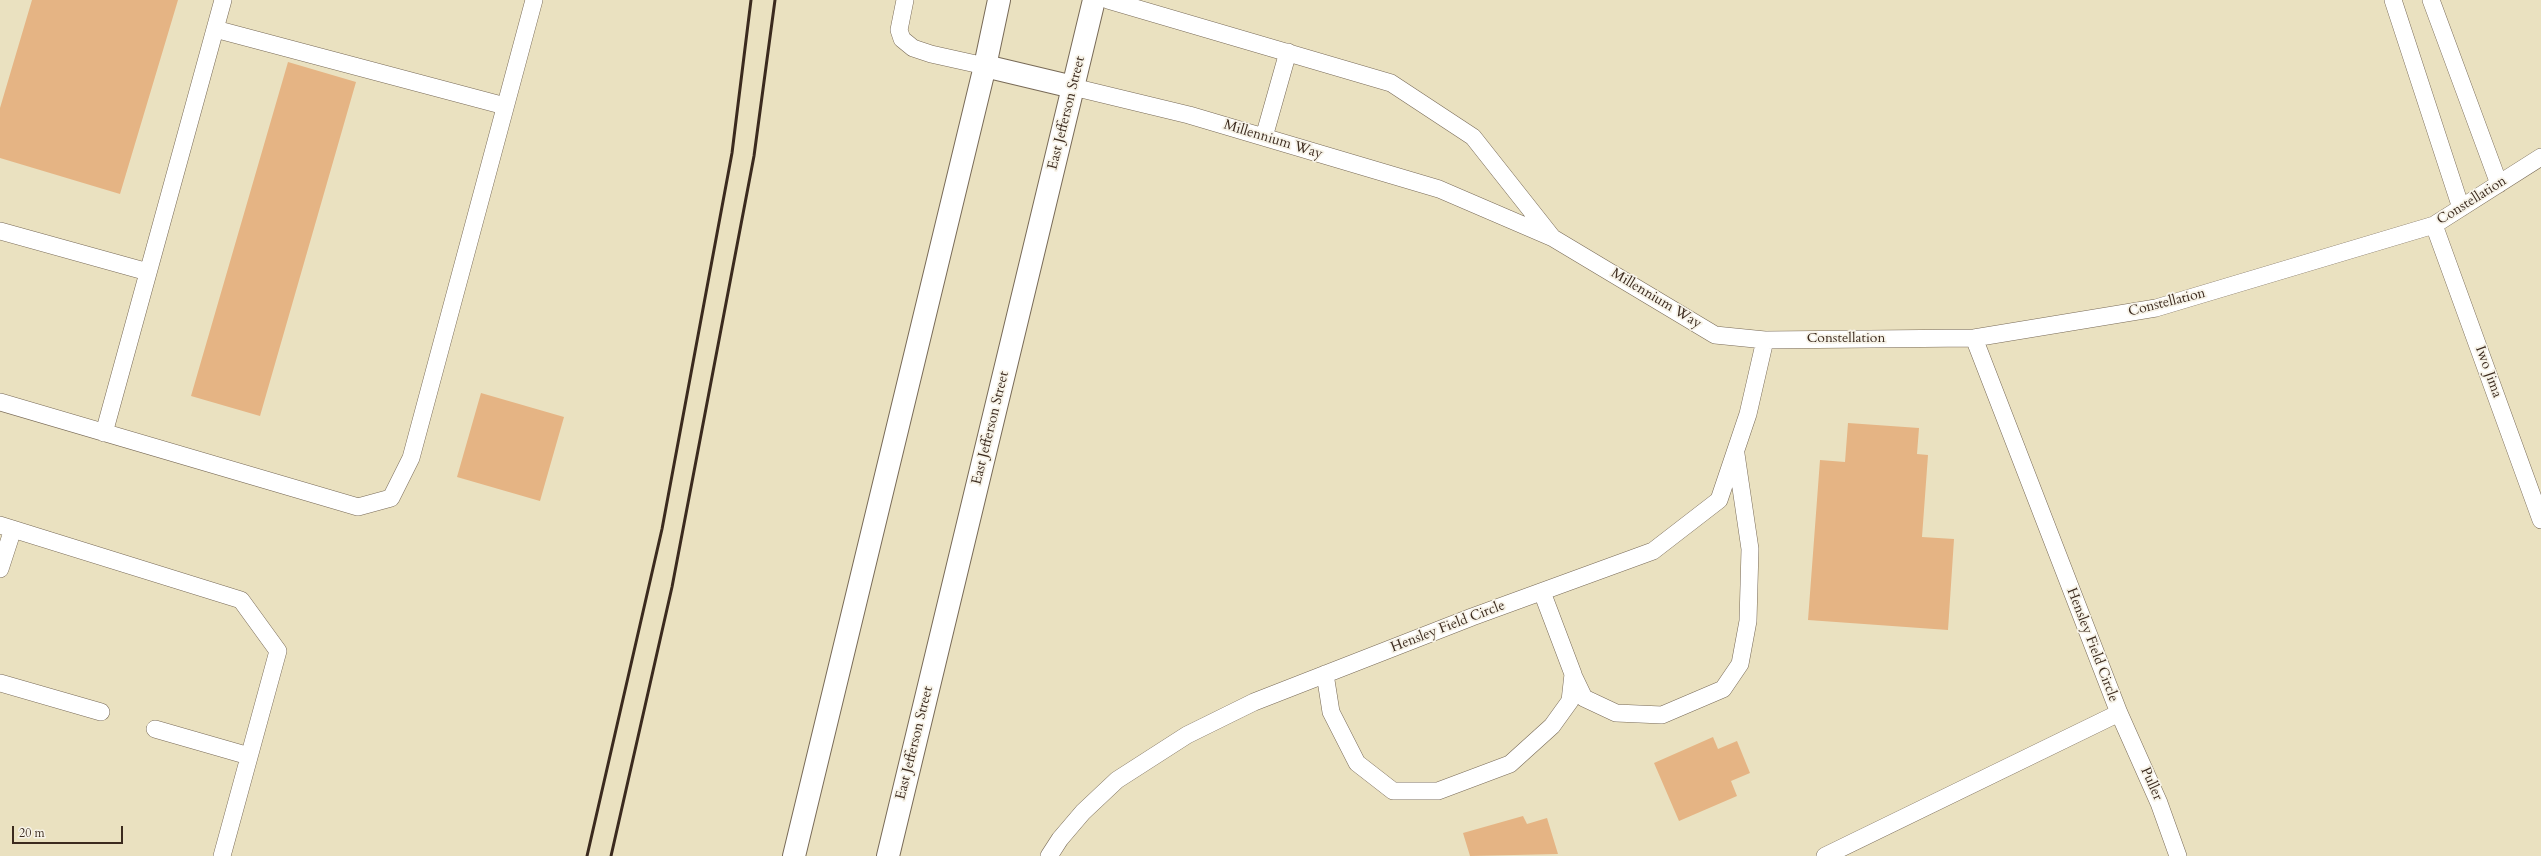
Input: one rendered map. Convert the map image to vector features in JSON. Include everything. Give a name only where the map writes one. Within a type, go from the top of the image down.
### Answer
[{"type":"main road","points":[[794,856],[985,66],[999,0]]},
{"type":"main road","name":"East Jefferson Street","points":[[888,856],[1094,0]]},
{"type":"main road","name":"Millennium Way","points":[[985,66],[1073,87]]},
{"type":"lane","points":[[104,433],[223,0]]},
{"type":"lane","points":[[0,402],[358,507],[391,498],[411,458],[534,0]]},
{"type":"lane","points":[[904,0],[899,30],[902,39],[913,48],[931,54],[985,66]]},
{"type":"lane","name":"Millennium Way","points":[[1108,0],[1288,52],[1391,84],[1473,137],[1553,238]]},
{"type":"lane","points":[[2393,0],[2461,208]]},
{"type":"lane","points":[[2431,0],[2499,184]]},
{"type":"lane","points":[[215,29],[505,106]]},
{"type":"lane","points":[[1264,137],[1288,52]]},
{"type":"lane","name":"Millennium Way","points":[[1073,87],[1189,115],[1439,189],[1553,238],[1715,335],[1765,340]]},
{"type":"lane","name":"Constellation","points":[[1765,340],[1974,338],[2156,308],[2434,225],[2541,157]]},
{"type":"lane","name":"Iwo Jima","points":[[2434,225],[2541,520]]},
{"type":"lane","points":[[0,231],[148,272]]},
{"type":"lane","name":"Hensley Field Circle","points":[[1825,856],[2119,713],[1974,338]]},
{"type":"lane","name":"Hensley Field Circle","points":[[1050,856],[1060,839],[1078,817],[1117,780],[1187,735],[1254,702],[1653,551],[1719,500],[1748,414],[1765,340]]},
{"type":"lane","points":[[1542,592],[1573,674],[1584,698],[1616,713],[1662,715],[1723,689],[1740,664],[1748,621],[1750,549],[1736,450]]},
{"type":"lane","points":[[0,569],[6,527],[241,600],[278,651],[222,856]]},
{"type":"lane","points":[[1325,674],[1331,712],[1357,764],[1393,791],[1438,791],[1510,764],[1552,726],[1570,700],[1573,674]]},
{"type":"lane","points":[[0,683],[100,712]]},
{"type":"lane","name":"Puller","points":[[2119,713],[2159,803],[2178,856]]},
{"type":"lane","points":[[155,729],[249,756]]},
{"type":"building","points":[[32,0],[178,0],[120,194],[0,158],[0,108]]},
{"type":"building","points":[[288,62],[356,82],[260,416],[191,396]]},
{"type":"building","points":[[481,393],[564,417],[540,501],[457,477]]},
{"type":"building","points":[[1848,423],[1919,428],[1917,454],[1928,455],[1922,537],[1954,539],[1948,630],[1808,620],[1820,460],[1845,462]]},
{"type":"building","points":[[1713,737],[1718,749],[1737,741],[1750,773],[1731,781],[1737,796],[1679,821],[1654,763]]},
{"type":"building","points":[[1523,816],[1527,824],[1547,818],[1558,854],[1470,856],[1463,833]]},
{"type":"railway","points":[[587,856],[662,529],[732,153],[751,0]]},
{"type":"railway","points":[[611,856],[672,587],[754,156],[775,0]]}]
